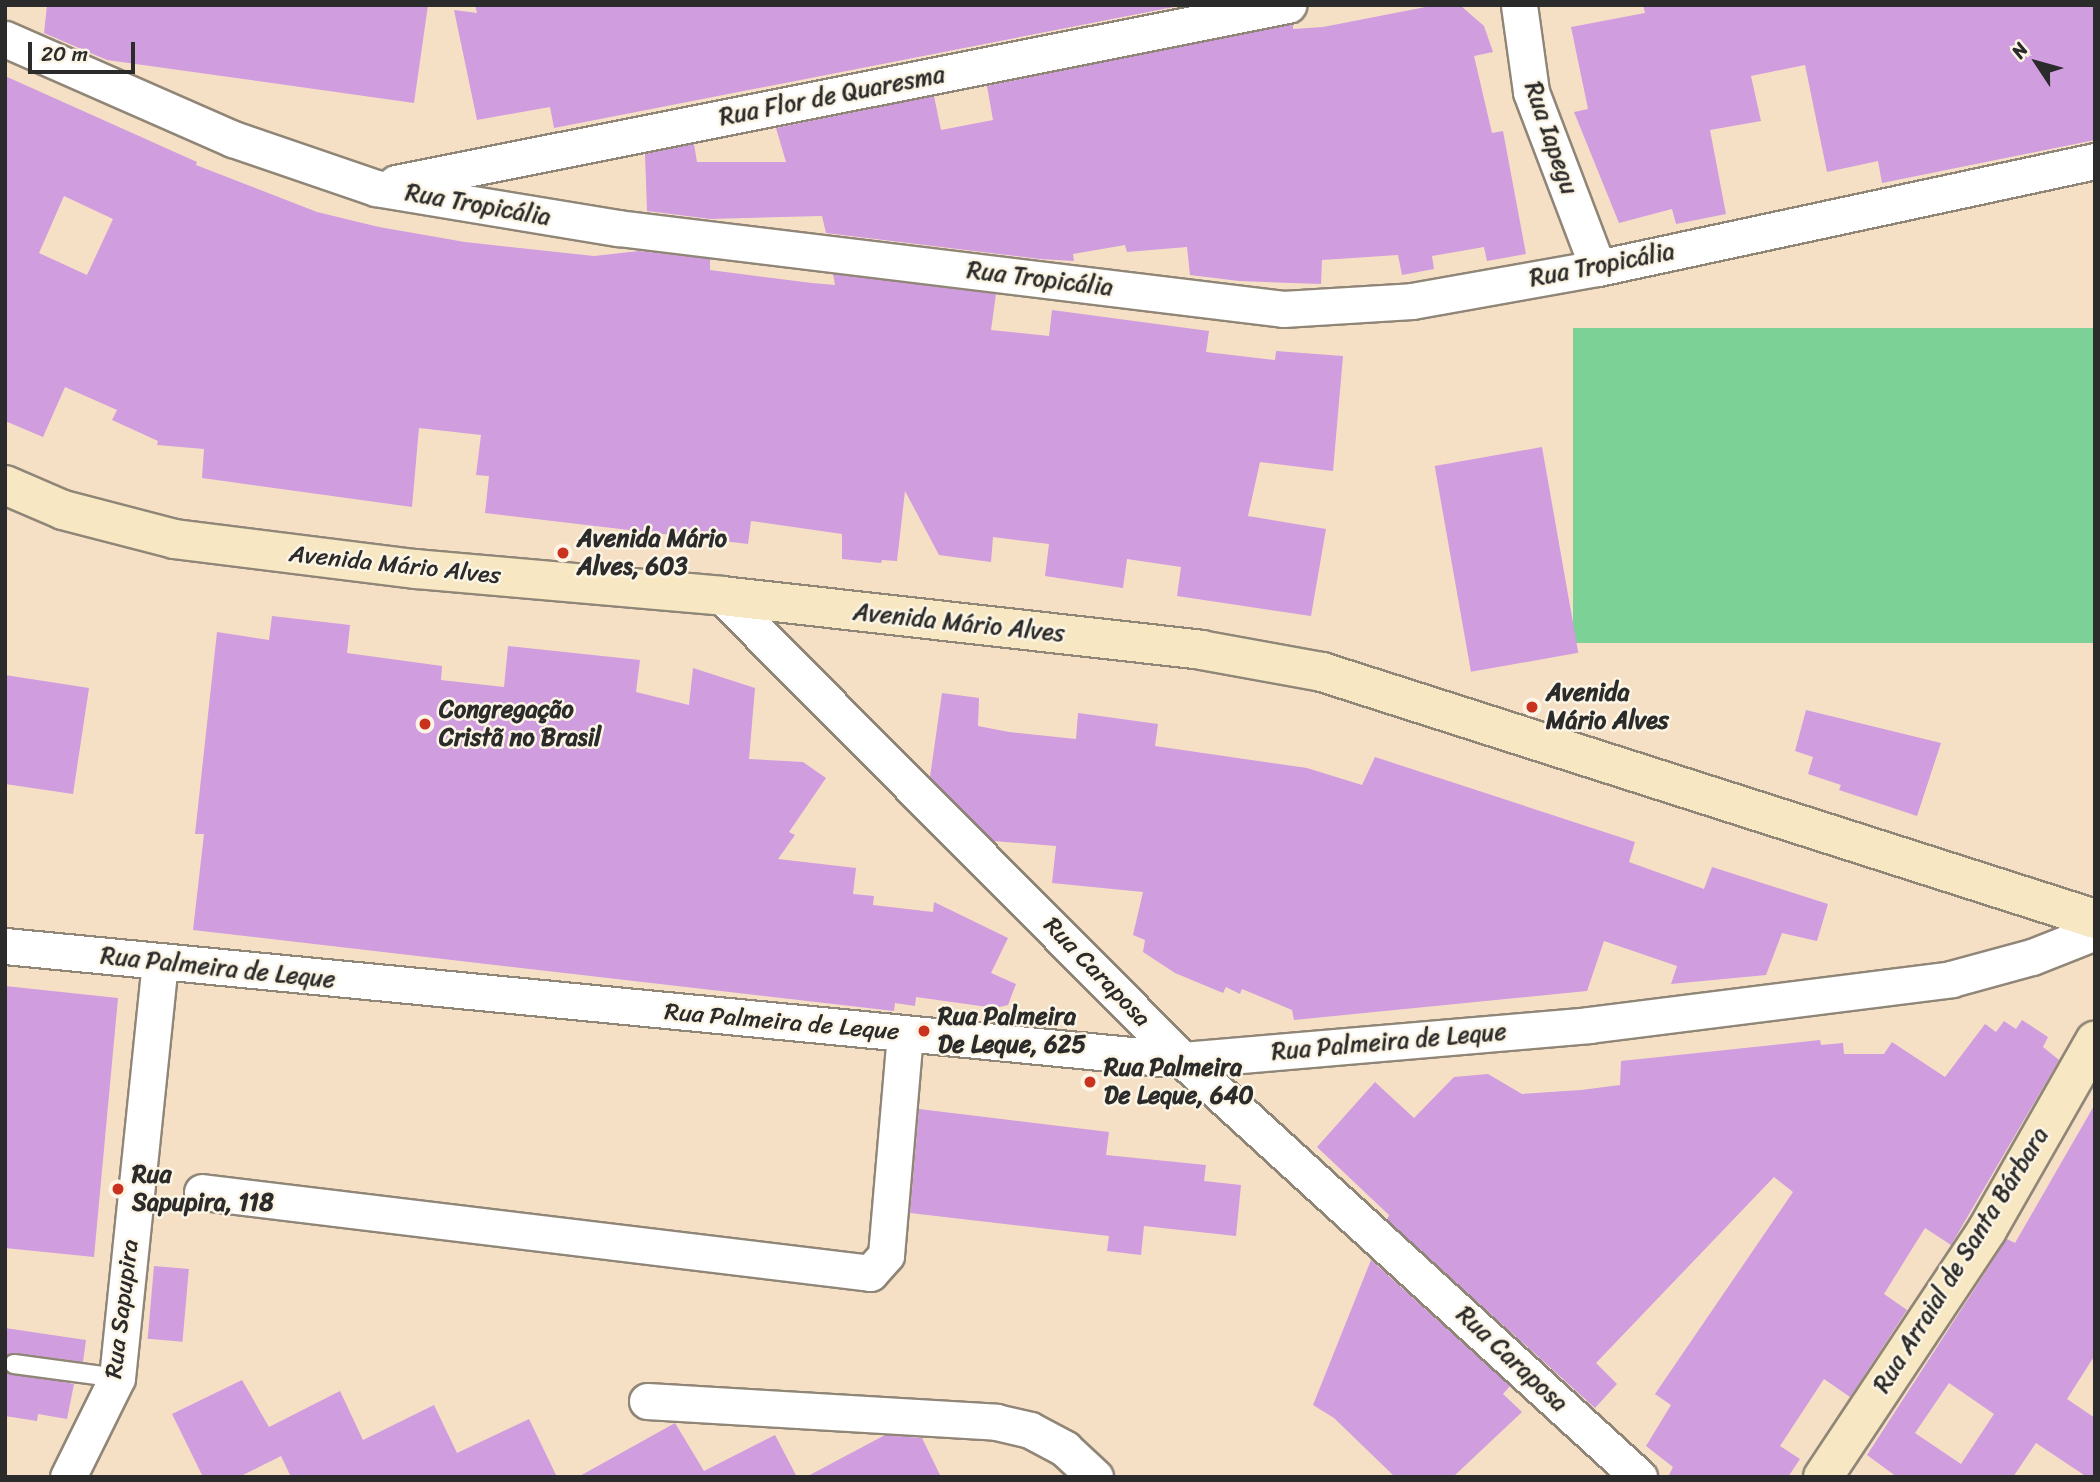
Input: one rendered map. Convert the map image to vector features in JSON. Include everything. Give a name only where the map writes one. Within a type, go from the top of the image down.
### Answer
[{"type":"street","name":"Rua Flor de Quaresma","points":[[376,187],[1288,5]]},
{"type":"street","name":"Rua Iapegu","points":[[1519,5],[1531,92],[1598,268]]},
{"type":"street","name":"Rua Tropicália","points":[[5,39],[233,139],[376,187],[618,228],[1283,309],[1412,302],[1598,268],[2095,161]]},
{"type":"street","name":"Avenida Mário Alves","points":[[5,485],[63,510],[174,539],[409,568],[722,596],[1201,650],[1322,671],[2095,919]]},
{"type":"street","name":"Rua Caraposa","points":[[722,596],[1183,1060],[1639,1477]]},
{"type":"street","name":"Rua Palmeira de Leque","points":[[5,946],[160,964],[1183,1060],[1589,1025],[1951,979],[2032,957],[2095,932]]},
{"type":"street","name":"Rua Sapupira","points":[[68,1477],[117,1378],[160,964]]},
{"type":"street","points":[[202,1192],[870,1273],[886,1255],[905,1034]]},
{"type":"street","name":"Rua Arraial de Santa Bárbara","points":[[1823,1477],[1987,1230],[2095,1041]]},
{"type":"street","points":[[647,1401],[996,1422],[1030,1430],[1065,1449],[1096,1477]]},
{"type":"lane","points":[[14,1364],[117,1378]]},
{"type":"green space","points":[[1573,328],[2095,328],[2095,643],[1573,643]]},
{"type":"building","points":[[47,5],[428,5],[414,103],[107,60],[44,33]]},
{"type":"building","points":[[475,5],[1184,5],[554,128],[550,107],[477,120],[454,10],[477,13]]},
{"type":"building","points":[[1436,5],[1461,6],[1484,26],[1493,52],[1474,56],[1492,133],[1503,131],[1526,254],[1487,261],[1484,247],[1432,256],[1434,269],[1402,275],[1398,255],[1322,260],[1321,284],[1239,281],[1190,275],[1187,247],[1127,252],[1125,245],[1073,254],[1074,261],[1040,259],[826,233],[822,216],[711,219],[647,211],[645,154],[694,144],[697,162],[786,162],[776,128],[934,96],[941,130],[993,120],[987,86],[1293,24],[1293,29],[1323,27]]},
{"type":"building","points":[[1643,5],[2095,5],[2095,140],[1882,183],[1878,161],[1827,172],[1805,65],[1751,76],[1761,121],[1710,130],[1726,214],[1676,224],[1672,209],[1619,223],[1574,112],[1588,109],[1571,27],[1645,13]]},
{"type":"building","points":[[5,76],[197,162],[196,165],[317,212],[379,227],[465,242],[594,256],[639,251],[710,259],[710,270],[812,283],[835,285],[833,274],[996,294],[991,330],[1049,336],[1052,310],[1209,331],[1206,352],[1275,360],[1276,351],[1343,356],[1333,471],[1260,462],[1248,516],[1326,529],[1311,616],[1177,596],[1181,567],[1127,559],[1123,588],[1045,576],[1049,544],[993,537],[991,562],[939,555],[905,491],[897,561],[882,560],[881,563],[842,559],[842,534],[751,521],[748,544],[485,513],[489,476],[476,475],[481,435],[419,428],[412,507],[202,478],[204,449],[157,445],[158,441],[112,420],[117,410],[65,387],[43,437],[5,421]],"holes":[[[64,196],[113,219],[87,275],[39,253]]]},
{"type":"building","points":[[1542,447],[1578,653],[1471,672],[1435,466]]},
{"type":"building","points":[[272,616],[350,625],[347,653],[442,666],[441,680],[504,687],[508,646],[640,660],[636,692],[689,705],[693,668],[755,688],[749,759],[803,762],[826,778],[789,832],[795,835],[778,859],[856,868],[853,894],[874,896],[873,905],[933,912],[934,902],[1008,938],[991,973],[1016,984],[1008,1005],[995,1008],[916,997],[915,1006],[895,1003],[894,1011],[193,930],[204,834],[195,834],[217,632],[269,640]]},
{"type":"building","points":[[5,675],[89,688],[73,794],[5,784]]},
{"type":"building","points":[[942,693],[979,698],[978,726],[1076,739],[1078,713],[1158,724],[1155,746],[1307,768],[1362,785],[1375,757],[1635,842],[1629,862],[1704,889],[1712,867],[1828,904],[1817,941],[1782,933],[1766,975],[1671,984],[1677,966],[1604,941],[1587,991],[1294,1020],[1292,1010],[1242,989],[1240,994],[1226,987],[1223,993],[1175,973],[1143,952],[1145,940],[1133,935],[1143,892],[1052,883],[1056,846],[993,841],[930,777]]},
{"type":"building","points":[[1806,710],[1941,743],[1917,816],[1839,790],[1841,785],[1808,774],[1813,757],[1795,751]]},
{"type":"building","points":[[5,986],[118,998],[94,1257],[5,1248]]},
{"type":"building","points":[[2022,1020],[2048,1037],[2043,1047],[2059,1060],[1951,1245],[1925,1228],[1884,1294],[1907,1310],[1850,1397],[1824,1379],[1780,1446],[1800,1459],[1788,1477],[1668,1477],[1673,1467],[1646,1446],[1671,1405],[1655,1394],[1793,1192],[1774,1177],[1596,1363],[1617,1384],[1595,1408],[1387,1220],[1389,1215],[1317,1147],[1375,1082],[1414,1118],[1454,1077],[1488,1074],[1522,1094],[1581,1090],[1620,1085],[1621,1061],[1820,1040],[1821,1045],[1843,1043],[1844,1054],[1884,1054],[1892,1042],[1945,1077],[1985,1024],[1996,1032],[2004,1021],[2016,1029]]},
{"type":"building","points":[[2095,1104],[2095,1355],[2067,1399],[2095,1418],[2095,1477],[2087,1477],[2036,1443],[2013,1477],[1897,1477],[1867,1455],[2007,1239],[2015,1243]],"holes":[[[1949,1383],[1994,1414],[1961,1464],[1915,1433]]]},
{"type":"building","points":[[919,1109],[1109,1132],[1106,1155],[1206,1165],[1204,1181],[1241,1185],[1236,1236],[1144,1226],[1141,1255],[1107,1251],[1109,1236],[910,1213]]},
{"type":"building","points":[[1371,1260],[1510,1386],[1503,1394],[1522,1412],[1453,1477],[1395,1477],[1334,1418],[1313,1405]]},
{"type":"building","points":[[154,1266],[189,1269],[183,1342],[148,1339]]},
{"type":"building","points":[[5,1328],[86,1340],[83,1362],[16,1353],[5,1357]]},
{"type":"building","points":[[5,1371],[74,1384],[67,1419],[38,1414],[37,1421],[5,1416]]},
{"type":"building","points":[[242,1380],[269,1427],[340,1391],[363,1440],[434,1405],[457,1453],[529,1419],[557,1477],[291,1477],[281,1456],[239,1477],[203,1477],[172,1414]]},
{"type":"building","points":[[675,1423],[704,1471],[775,1435],[797,1477],[578,1477]]},
{"type":"building","points":[[885,1435],[922,1438],[941,1477],[806,1477]]},
{"type":"place","name":"Avenida Mário Alves, 603","points":[[563,553]]},
{"type":"place","name":"Avenida Mário Alves","points":[[1532,707]]},
{"type":"place","name":"Congregação Cristã no Brasil","points":[[425,724]]},
{"type":"place","name":"Rua Palmeira De Leque, 625","points":[[924,1031]]},
{"type":"place","name":"Rua Palmeira De Leque, 640","points":[[1090,1082]]},
{"type":"place","name":"Rua Sapupira, 118","points":[[118,1189]]}]
